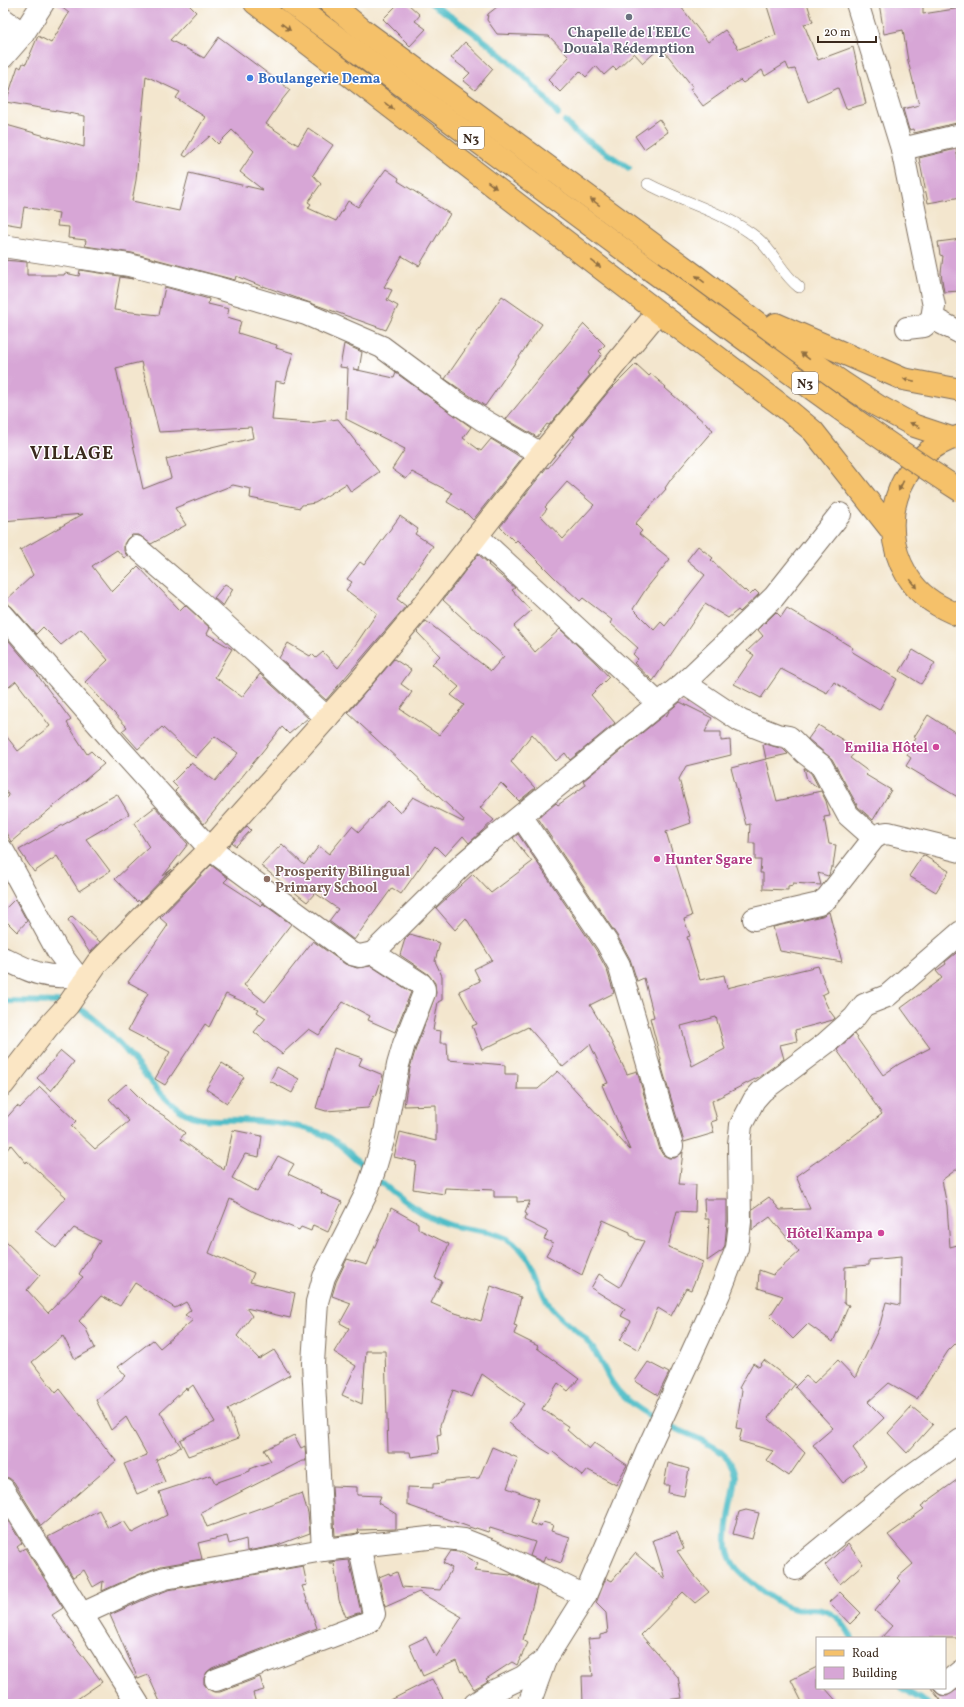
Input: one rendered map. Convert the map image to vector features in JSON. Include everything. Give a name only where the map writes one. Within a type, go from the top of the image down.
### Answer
[{"type":"main road","points":[[255,3],[789,411],[813,431],[892,531]]},
{"type":"main road","name":"N3","points":[[291,3],[860,424],[912,460],[961,490]]},
{"type":"main road","points":[[330,3],[363,30],[738,308],[878,406],[915,426],[956,437]]},
{"type":"main road","points":[[738,308],[903,379],[961,390]]},
{"type":"main road","points":[[956,437],[934,447],[919,460],[906,475],[898,493],[893,512],[892,531],[895,550],[903,569],[914,585],[928,599],[944,609],[961,616]]},
{"type":"street","points":[[3,57],[23,34],[43,3]]},
{"type":"street","points":[[857,3],[902,149],[934,306],[932,318],[924,326],[907,328]]},
{"type":"street","points":[[3,19],[23,34]]},
{"type":"street","points":[[902,149],[961,135]]},
{"type":"street","points":[[3,246],[129,265],[218,288],[306,314],[382,347],[456,402],[483,420],[541,454]]},
{"type":"street","points":[[3,1085],[48,1027],[68,1005],[79,980],[210,849],[358,683],[423,605],[541,454],[658,312]]},
{"type":"street","points":[[932,318],[961,333]]},
{"type":"street","points":[[3,614],[118,747],[210,849],[352,954],[360,956],[373,953],[464,863],[684,683],[774,597],[840,514]]},
{"type":"street","points":[[477,536],[658,703]]},
{"type":"street","points":[[136,547],[192,595],[327,718]]},
{"type":"street","points":[[684,683],[741,720],[777,734],[789,736],[805,753],[821,765],[848,815],[874,838]]},
{"type":"street","points":[[522,816],[608,943],[619,965],[672,1146]]},
{"type":"street","points":[[754,919],[819,904],[827,898],[874,838],[881,834],[888,833],[961,851]]},
{"type":"street","points":[[3,851],[57,950],[79,980]]},
{"type":"street","points":[[528,1704],[545,1660],[585,1596],[651,1442],[719,1294],[738,1248],[740,1222],[739,1144],[741,1125],[754,1100],[762,1091],[826,1043],[854,1018],[864,1005],[888,996],[961,932]]},
{"type":"street","points":[[323,1550],[313,1362],[317,1302],[324,1277],[366,1194],[384,1137],[398,1065],[404,1044],[424,993],[424,989],[421,984],[373,953]]},
{"type":"street","points":[[3,958],[40,974],[79,980]]},
{"type":"street","points":[[796,1569],[897,1486],[961,1440]]},
{"type":"street","points":[[3,1489],[138,1704]]},
{"type":"street","points":[[82,1614],[145,1585],[165,1578],[323,1550],[437,1537],[464,1540],[492,1551],[585,1596]]},
{"type":"street","points":[[216,1680],[369,1622],[374,1614],[359,1545]]},
{"type":"street","points":[[475,1704],[496,1690],[523,1677],[545,1660]]},
{"type":"street","points":[[946,1683],[961,1671]]},
{"type":"lane","points":[[648,184],[669,195],[723,216],[746,230],[768,248],[782,271],[799,287]]},
{"type":"building","points":[[56,3],[187,3],[196,12],[170,40],[204,58],[219,37],[290,90],[266,124],[298,145],[308,128],[333,145],[313,175],[321,184],[308,202],[311,204],[308,208],[336,221],[348,201],[358,207],[386,169],[399,178],[398,181],[450,214],[419,266],[402,256],[384,287],[392,290],[387,300],[398,306],[386,330],[263,287],[236,276],[235,280],[132,253],[85,246],[86,240],[68,238],[69,227],[57,226],[59,213],[24,207],[21,226],[3,223],[3,124],[84,147],[85,116],[6,102],[18,66],[21,68],[23,63],[26,64],[38,36],[51,43],[69,13]],"holes":[[[146,76],[180,92],[176,98],[205,117],[183,155],[186,157],[210,136],[218,144],[232,130],[254,151],[240,172],[263,190],[189,173],[179,211],[132,201],[136,180]]]},
{"type":"building","points":[[399,3],[407,3],[420,15],[415,21],[426,29],[410,46],[383,19]]},
{"type":"building","points":[[502,3],[678,3],[708,42],[725,30],[739,49],[776,35],[766,3],[807,3],[813,22],[804,24],[818,60],[853,47],[866,104],[846,109],[838,88],[808,102],[795,69],[789,70],[786,63],[765,76],[762,70],[743,83],[740,80],[703,106],[690,89],[693,87],[661,47],[643,63],[634,53],[616,70],[613,67],[604,75],[596,66],[586,77],[580,71],[560,92],[548,80],[569,57],[549,36],[497,34],[487,20],[488,14]]},
{"type":"building","points":[[879,3],[923,3],[923,14],[961,8],[961,122],[914,133],[913,129],[909,130],[903,109],[919,105],[908,61],[903,30],[884,34]]},
{"type":"building","points":[[465,42],[493,69],[475,90],[463,80],[470,73],[451,58]]},
{"type":"building","points":[[659,119],[668,132],[644,149],[635,136]]},
{"type":"building","points":[[956,149],[961,175],[961,197],[928,203],[919,158]]},
{"type":"building","points":[[961,239],[961,291],[944,292],[941,273],[943,256],[940,255],[938,242]]},
{"type":"building","points":[[3,260],[27,262],[27,275],[64,275],[65,273],[79,276],[80,270],[133,279],[120,277],[114,310],[159,315],[165,287],[209,299],[208,304],[229,309],[227,317],[241,321],[238,333],[277,345],[276,348],[293,353],[285,383],[276,381],[272,420],[310,423],[338,419],[379,472],[351,492],[346,484],[315,503],[302,505],[300,508],[250,498],[251,489],[233,485],[175,508],[186,525],[151,544],[139,535],[132,535],[124,544],[124,551],[127,556],[124,558],[117,550],[92,566],[112,592],[138,566],[180,610],[185,605],[210,628],[207,634],[232,649],[215,677],[242,697],[260,674],[308,718],[289,734],[282,727],[204,824],[175,791],[178,788],[172,782],[191,763],[215,781],[238,753],[215,736],[195,758],[162,727],[138,749],[122,731],[127,727],[85,682],[108,660],[81,629],[61,645],[43,627],[36,634],[12,607],[7,603],[3,603],[33,575],[20,550],[83,514],[3,521]],"holes":[[[141,362],[159,432],[251,427],[253,438],[166,459],[171,478],[143,489],[116,368]]]},
{"type":"building","points":[[502,296],[542,324],[485,406],[445,379]]},
{"type":"building","points":[[584,324],[605,345],[599,351],[602,354],[587,373],[590,375],[549,425],[547,424],[537,437],[506,419]]},
{"type":"building","points":[[344,344],[362,352],[359,370],[353,369],[394,378],[396,373],[471,427],[463,438],[481,451],[491,439],[522,458],[473,520],[467,514],[447,502],[452,493],[412,472],[406,479],[392,469],[405,449],[346,419],[348,368],[340,367]]},
{"type":"building","points":[[636,364],[649,376],[651,374],[713,430],[671,479],[665,488],[666,489],[635,524],[642,531],[639,534],[670,559],[646,589],[633,609],[654,630],[661,622],[665,626],[705,575],[687,560],[698,546],[713,558],[711,560],[744,591],[745,590],[750,595],[755,590],[759,594],[740,612],[738,610],[728,618],[705,604],[653,681],[634,663],[638,659],[633,654],[638,648],[610,623],[612,620],[583,598],[580,601],[517,540],[515,542],[500,527],[547,467],[548,468],[575,436],[573,435],[609,391]],"holes":[[[567,482],[594,505],[563,539],[541,516],[547,509],[545,507]]]},
{"type":"building","points":[[400,516],[418,529],[415,534],[433,546],[397,599],[406,606],[326,700],[279,658],[288,643],[310,656],[312,654],[316,658],[323,652],[338,668],[377,613],[346,590],[352,582],[347,579],[360,562],[364,565]]},
{"type":"building","points":[[478,554],[489,564],[488,565],[515,588],[512,590],[531,611],[514,626],[535,652],[560,629],[609,677],[591,695],[615,723],[570,760],[565,753],[556,761],[532,734],[511,762],[535,788],[519,801],[501,783],[480,808],[494,820],[469,843],[463,836],[445,856],[435,846],[401,894],[392,888],[354,940],[329,921],[338,909],[315,893],[307,902],[261,866],[282,844],[304,865],[319,846],[329,854],[352,826],[359,832],[388,801],[400,813],[413,797],[463,822],[464,820],[348,713],[394,659],[411,670],[401,684],[412,692],[400,709],[439,735],[464,705],[451,695],[459,687],[432,664],[440,656],[417,632],[426,621],[491,671],[504,656],[443,600]]},
{"type":"building","points":[[225,584],[233,589],[223,606],[214,598]]},
{"type":"building","points":[[787,608],[853,648],[851,651],[897,679],[879,710],[834,682],[827,693],[781,669],[761,698],[734,684],[754,655],[747,651],[763,636],[758,630],[776,612],[781,617]]},
{"type":"building","points":[[3,634],[32,668],[71,720],[67,723],[87,754],[91,751],[104,764],[11,842],[3,827],[3,801],[9,796],[3,787],[3,732],[18,751],[50,726],[16,681],[3,692]]},
{"type":"building","points":[[913,650],[935,663],[921,684],[900,671]]},
{"type":"building","points":[[680,702],[712,718],[705,732],[721,732],[721,741],[730,740],[731,755],[686,766],[679,779],[691,823],[666,832],[692,916],[684,919],[690,936],[687,937],[700,980],[724,975],[727,988],[818,966],[828,992],[822,995],[829,1010],[835,1018],[833,1020],[795,1030],[797,1041],[780,1045],[784,1059],[759,1077],[712,1101],[717,1120],[711,1122],[714,1133],[684,1142],[660,1061],[661,1060],[650,1018],[654,1017],[644,978],[637,981],[630,959],[618,937],[538,818],[556,803],[558,805],[586,785],[583,781],[664,715],[666,717],[669,711]],"holes":[[[716,1017],[725,1049],[692,1066],[681,1026]]]},
{"type":"building","points":[[928,715],[961,736],[961,799],[906,766],[911,758],[907,755],[916,738],[914,737]]},
{"type":"building","points":[[818,725],[858,749],[850,758],[869,772],[866,775],[891,790],[873,820],[858,807],[832,759],[808,739]]},
{"type":"building","points":[[766,744],[783,749],[788,754],[766,759],[763,745]]},
{"type":"building","points":[[766,759],[777,801],[821,791],[826,801],[830,816],[824,817],[829,844],[836,845],[833,867],[831,867],[829,875],[818,873],[821,885],[793,883],[793,885],[788,886],[788,890],[763,889],[763,873],[760,873],[761,860],[755,860],[755,843],[749,843],[750,824],[746,825],[731,768]]},
{"type":"building","points":[[804,768],[811,773],[819,788],[807,780]]},
{"type":"building","points":[[117,794],[129,814],[86,839],[110,871],[79,891],[57,856],[34,872],[19,850]]},
{"type":"building","points":[[155,807],[188,844],[163,876],[172,869],[140,902],[138,900],[137,902],[115,879],[149,847],[134,823]]},
{"type":"building","points":[[247,826],[251,830],[236,846],[232,843]]},
{"type":"building","points":[[518,834],[596,950],[607,970],[614,993],[590,1005],[608,1035],[627,1074],[637,1071],[660,1150],[663,1155],[669,1158],[675,1158],[683,1152],[679,1184],[696,1185],[695,1212],[677,1211],[668,1247],[703,1262],[691,1290],[686,1288],[671,1316],[658,1308],[639,1350],[620,1340],[631,1321],[621,1316],[625,1309],[591,1288],[599,1274],[620,1287],[644,1241],[636,1239],[630,1235],[630,1232],[603,1220],[582,1275],[546,1255],[553,1243],[544,1239],[548,1232],[524,1220],[530,1201],[517,1202],[517,1197],[494,1197],[494,1190],[445,1188],[444,1194],[413,1189],[416,1162],[394,1157],[400,1132],[436,1141],[436,1105],[404,1106],[410,1068],[436,993],[435,983],[428,974],[400,955],[405,939],[410,934],[440,943],[435,961],[442,976],[442,1000],[438,1002],[433,1030],[441,1031],[440,1043],[447,1043],[448,1060],[505,1065],[505,1074],[518,1074],[517,1089],[538,1089],[558,1071],[630,1150],[602,1085],[608,1083],[590,1044],[563,1067],[528,1027],[482,1050],[472,1026],[477,1024],[459,991],[480,981],[474,969],[492,960],[466,918],[455,930],[436,908],[473,874],[491,893],[532,862],[513,838]]},
{"type":"building","points":[[923,855],[949,871],[936,892],[909,876]]},
{"type":"building","points":[[211,865],[228,878],[224,882],[261,906],[262,903],[291,924],[244,985],[265,1002],[313,941],[345,964],[357,968],[371,966],[411,992],[395,1032],[368,1020],[370,1016],[343,1002],[319,1035],[309,1029],[282,1054],[254,1032],[266,1018],[257,1012],[259,1009],[226,994],[209,1027],[205,1024],[165,1085],[155,1079],[170,1052],[128,1030],[148,993],[128,982],[168,925],[160,918]]},
{"type":"building","points":[[15,899],[27,921],[17,932],[3,918],[3,911]]},
{"type":"building","points":[[829,912],[842,962],[780,951],[773,927],[822,916]]},
{"type":"building","points":[[72,916],[100,942],[90,953],[68,920]]},
{"type":"building","points":[[961,949],[961,1166],[942,1180],[947,1206],[950,1247],[961,1244],[961,1338],[948,1351],[917,1399],[889,1383],[868,1402],[884,1418],[853,1448],[866,1466],[843,1483],[813,1445],[833,1428],[795,1387],[806,1376],[814,1383],[838,1360],[855,1378],[879,1328],[886,1302],[900,1305],[901,1257],[869,1260],[869,1265],[845,1267],[844,1303],[849,1305],[833,1342],[808,1324],[793,1339],[770,1316],[783,1296],[758,1288],[759,1270],[773,1275],[799,1252],[770,1217],[752,1230],[752,1209],[769,1197],[780,1210],[810,1209],[796,1176],[848,1140],[882,1114],[837,1050],[854,1034],[883,1075],[899,1064],[930,1048],[901,1008],[942,978],[936,971],[946,964],[945,962]]},
{"type":"building","points":[[334,1048],[362,1058],[359,1065],[383,1075],[376,1096],[374,1095],[368,1108],[326,1111],[316,1108]]},
{"type":"building","points":[[61,1051],[74,1062],[51,1091],[37,1078]]},
{"type":"building","points":[[222,1063],[244,1077],[227,1103],[206,1089]]},
{"type":"building","points":[[277,1067],[299,1079],[292,1093],[270,1081]]},
{"type":"building","points":[[126,1084],[147,1105],[169,1119],[185,1133],[180,1139],[224,1170],[233,1130],[262,1136],[259,1157],[245,1154],[232,1178],[257,1192],[278,1156],[294,1164],[288,1174],[322,1190],[321,1193],[342,1202],[328,1232],[313,1225],[311,1231],[301,1227],[299,1230],[254,1212],[230,1199],[209,1253],[254,1273],[250,1282],[295,1293],[290,1318],[246,1308],[252,1316],[237,1336],[259,1359],[274,1350],[290,1375],[228,1409],[239,1438],[188,1456],[180,1440],[215,1422],[193,1385],[187,1390],[186,1388],[160,1412],[181,1447],[156,1460],[165,1482],[137,1494],[124,1464],[147,1455],[126,1417],[111,1430],[96,1400],[126,1376],[118,1367],[153,1340],[160,1348],[193,1320],[185,1315],[191,1310],[186,1302],[175,1308],[135,1283],[120,1306],[101,1296],[79,1321],[85,1327],[95,1348],[75,1359],[63,1336],[32,1362],[56,1393],[60,1389],[116,1461],[41,1526],[14,1482],[9,1478],[3,1477],[3,1239],[40,1275],[27,1290],[48,1313],[83,1277],[79,1274],[100,1241],[74,1228],[56,1248],[35,1231],[66,1197],[27,1161],[26,1163],[11,1145],[3,1154],[3,1122],[17,1106],[20,1108],[40,1087],[76,1121],[71,1126],[95,1149],[129,1121],[109,1099]]},
{"type":"building","points":[[704,1199],[727,1199],[725,1245],[723,1250],[707,1261],[709,1219],[705,1219]]},
{"type":"building","points":[[391,1208],[418,1223],[418,1229],[449,1244],[435,1278],[442,1281],[431,1303],[452,1312],[481,1321],[491,1286],[521,1297],[514,1325],[517,1326],[514,1334],[538,1346],[537,1348],[579,1379],[568,1391],[558,1383],[542,1409],[569,1427],[567,1430],[589,1449],[594,1443],[627,1465],[616,1485],[588,1470],[583,1476],[553,1452],[551,1454],[541,1448],[509,1423],[524,1404],[482,1374],[472,1397],[453,1390],[440,1425],[441,1434],[437,1435],[439,1453],[411,1457],[410,1452],[388,1452],[385,1351],[366,1351],[362,1404],[342,1395],[356,1366],[334,1352],[349,1328],[340,1323],[351,1303],[332,1296],[336,1282],[347,1259],[367,1265]]},
{"type":"building","points":[[764,1360],[795,1384],[768,1418],[805,1453],[789,1476],[766,1460],[773,1451],[739,1441],[742,1429],[736,1428],[742,1390],[739,1388],[753,1363],[759,1367]]},
{"type":"building","points":[[648,1362],[669,1373],[658,1395],[635,1381]]},
{"type":"building","points":[[912,1407],[933,1424],[907,1453],[888,1433]]},
{"type":"building","points":[[294,1435],[301,1448],[305,1446],[306,1461],[302,1461],[201,1512],[207,1527],[302,1493],[308,1513],[310,1533],[275,1546],[247,1551],[246,1539],[229,1544],[227,1536],[198,1543],[202,1559],[161,1566],[102,1591],[103,1581],[93,1587],[84,1570],[73,1577],[48,1537],[99,1510],[108,1528],[124,1521],[132,1533],[167,1515],[159,1492],[211,1475],[215,1483],[250,1471],[250,1469],[271,1461],[264,1450]]},
{"type":"building","points":[[492,1447],[518,1458],[507,1488],[538,1499],[530,1523],[541,1527],[543,1522],[553,1525],[551,1531],[570,1537],[561,1563],[545,1557],[543,1562],[530,1556],[535,1542],[490,1528],[488,1532],[475,1529],[407,1505],[407,1487],[433,1488],[433,1484],[444,1483],[445,1481],[479,1478]]},
{"type":"building","points":[[668,1463],[689,1469],[684,1496],[668,1493],[669,1485],[664,1485]]},
{"type":"building","points":[[961,1477],[961,1638],[882,1637],[892,1626],[875,1611],[900,1581],[897,1578],[913,1564],[888,1535],[924,1509],[921,1506]]},
{"type":"building","points":[[332,1486],[357,1487],[357,1495],[381,1496],[378,1503],[396,1514],[396,1529],[358,1530],[359,1533],[335,1536]]},
{"type":"building","points":[[746,1510],[759,1513],[752,1539],[733,1534],[739,1512]]},
{"type":"building","points":[[3,1513],[22,1543],[17,1547],[20,1551],[25,1548],[63,1608],[52,1615],[102,1682],[70,1704],[3,1704]]},
{"type":"building","points":[[677,1532],[684,1549],[677,1551],[692,1573],[709,1592],[695,1603],[683,1592],[641,1635],[678,1677],[682,1698],[636,1704],[583,1704],[582,1676],[593,1676],[588,1639],[600,1638],[600,1635],[608,1633],[606,1613],[596,1603],[606,1578],[612,1581],[635,1553],[665,1579],[653,1540]]},
{"type":"building","points":[[848,1544],[863,1564],[840,1584],[825,1565]]},
{"type":"building","points":[[451,1551],[458,1552],[478,1564],[474,1571],[511,1574],[537,1587],[523,1640],[528,1643],[517,1665],[512,1662],[486,1679],[488,1681],[474,1689],[463,1671],[461,1672],[456,1661],[423,1676],[409,1645],[426,1637],[436,1657],[462,1617],[419,1592],[385,1607],[379,1577],[397,1572],[402,1587],[440,1590],[452,1568],[443,1563]]},
{"type":"building","points":[[349,1560],[361,1612],[346,1617],[339,1600],[334,1563],[329,1562]]},
{"type":"building","points":[[303,1566],[307,1585],[302,1586],[317,1628],[212,1668],[207,1672],[204,1678],[204,1684],[208,1689],[214,1692],[220,1692],[260,1677],[264,1690],[253,1693],[256,1704],[161,1704],[148,1675],[138,1679],[110,1615],[168,1590]]},
{"type":"building","points":[[840,1592],[861,1613],[850,1624],[829,1602]]},
{"type":"building","points":[[816,1668],[816,1689],[826,1689],[839,1704],[803,1704],[791,1680]]},
{"type":"building","points":[[432,1679],[446,1704],[383,1704]]},
{"type":"building","points":[[961,1687],[961,1704],[943,1704],[932,1689],[934,1689],[940,1695],[947,1696]]},
{"type":"waterway","points":[[431,3],[470,30],[511,63],[536,88],[558,114]]},
{"type":"waterway","points":[[565,121],[575,132],[629,168]]},
{"type":"waterway","points":[[3,1001],[63,1002]]},
{"type":"waterway","points":[[72,1004],[91,1017],[108,1032],[127,1052],[161,1093],[180,1110],[191,1116],[203,1119],[261,1121],[286,1124],[310,1130],[330,1138],[341,1145],[369,1172]]},
{"type":"waterway","points":[[376,1178],[428,1216],[456,1227],[492,1233],[516,1245],[531,1265],[544,1296],[552,1309],[579,1333],[594,1349],[609,1378],[618,1391],[636,1407],[654,1418],[693,1436],[716,1449],[726,1457],[733,1466],[736,1477],[728,1521],[727,1547],[730,1559],[737,1569],[763,1591],[785,1606],[802,1610],[820,1610],[832,1614],[845,1626],[851,1637]]},
{"type":"waterway","points":[[903,1689],[929,1704]]},
{"type":"place","name":"Chapelle de l'EELC Douala Rédemption","points":[[629,17]]},
{"type":"place","name":"Boulangerie Dema","points":[[250,78]]},
{"type":"place","name":"Emilia Hôtel","points":[[936,747]]},
{"type":"place","name":"Hunter Sgare","points":[[657,859]]},
{"type":"place","name":"Prosperity Bilingual Primary School","points":[[267,879]]},
{"type":"place","name":"Hôtel Kampa","points":[[881,1233]]},
{"type":"district","name":"VILLAGE","points":[[72,453]]}]
